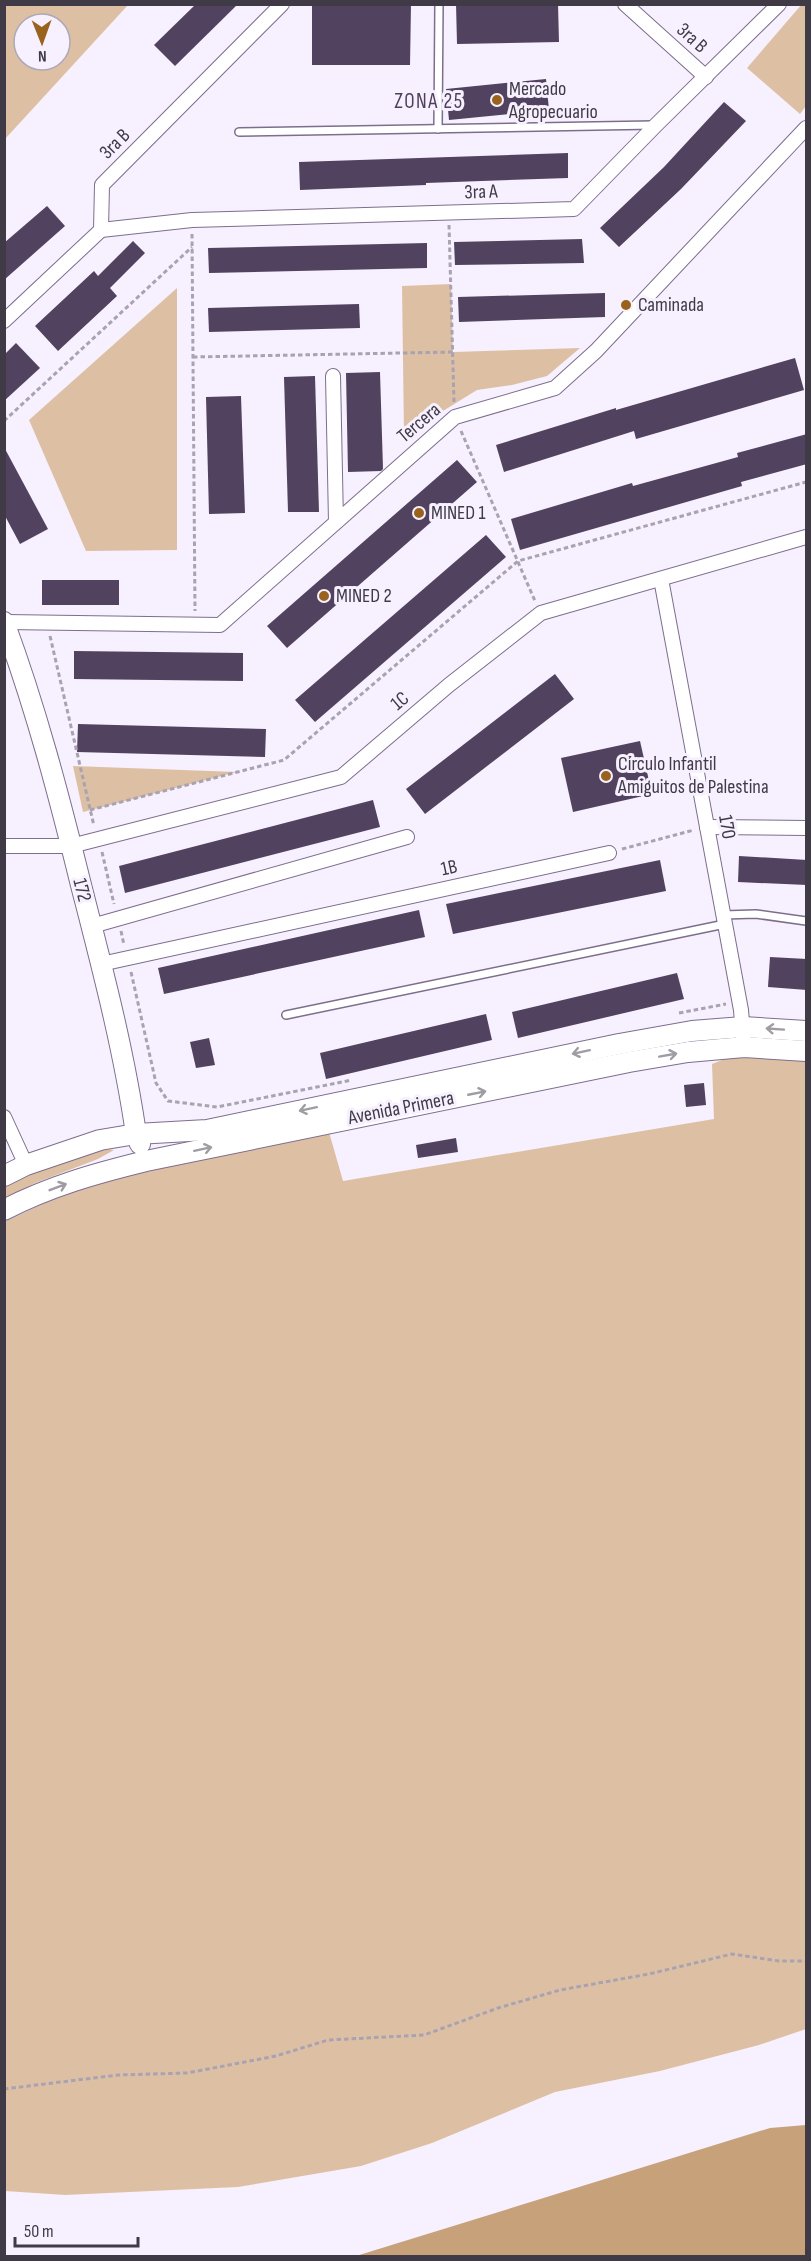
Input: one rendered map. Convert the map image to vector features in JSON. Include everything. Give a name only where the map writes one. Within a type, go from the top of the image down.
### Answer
[{"type":"street","name":"3ra B","points":[[101,230],[102,185],[282,4]]},
{"type":"street","name":"3ra B","points":[[624,4],[706,77]]},
{"type":"street","name":"3ra A","points":[[101,230],[192,220],[574,209],[779,4]]},
{"type":"street","name":"Tercera","points":[[4,622],[220,625],[454,417],[555,388],[596,351],[807,128]]},
{"type":"street","points":[[4,321],[101,230]]},
{"type":"street","points":[[333,376],[336,522]]},
{"type":"street","name":"1C","points":[[4,846],[71,846],[341,777],[449,685],[541,613],[807,537]]},
{"type":"street","name":"170","points":[[661,579],[739,1001],[744,1047]]},
{"type":"street","name":"172","points":[[4,622],[27,683],[71,846],[101,963],[136,1134],[146,1161]]},
{"type":"street","points":[[707,827],[807,828]]},
{"type":"street","points":[[92,926],[407,837]]},
{"type":"street","name":"1B","points":[[101,963],[609,853]]},
{"type":"street","name":"Avenida Primera","points":[[4,1176],[26,1165],[100,1140],[136,1134],[207,1130],[619,1044],[692,1031],[743,1027],[807,1032]]},
{"type":"street","name":"Avenida Primera","points":[[4,1210],[25,1199],[83,1177],[146,1161],[629,1062],[688,1052],[744,1047],[807,1051]]},
{"type":"street","points":[[4,1117],[26,1165]]},
{"type":"lane","points":[[438,129],[439,4]]},
{"type":"lane","points":[[239,132],[656,125]]},
{"type":"lane","points":[[286,1016],[756,914],[807,921]]},
{"type":"path","points":[[192,220],[195,624]]},
{"type":"path","points":[[4,421],[192,247]]},
{"type":"path","points":[[193,357],[453,352]]},
{"type":"path","points":[[90,810],[284,760],[518,561],[807,482]]},
{"type":"path","points":[[46,623],[128,958],[156,1083],[168,1101],[217,1107],[356,1079]]},
{"type":"path","points":[[609,853],[707,827]]},
{"type":"path","points":[[670,1015],[739,1001]]},
{"type":"path","points":[[4,2089],[118,2074],[187,2073],[276,2056],[328,2040],[424,2035],[498,2008],[560,1990],[649,1974],[732,1954],[779,1961],[807,1961]]},
{"type":"shaded area","points":[[802,4],[806,5],[806,106],[800,114],[747,68]]},
{"type":"shaded area","points":[[4,5],[128,5],[72,66],[72,12],[12,12],[12,72],[66,72],[5,139]]},
{"type":"shaded area","points":[[451,284],[453,352],[580,348],[547,376],[512,385],[477,390],[404,435],[402,286]]},
{"type":"shaded area","points":[[177,288],[177,550],[86,551],[29,420]]},
{"type":"shaded area","points":[[73,766],[237,772],[83,812]]},
{"type":"shaded area","points":[[750,1049],[806,1054],[806,2029],[759,2045],[660,2071],[555,2092],[432,2143],[361,2166],[238,2187],[65,2195],[5,2191],[4,1222],[107,1174],[325,1118],[343,1181],[714,1119],[712,1064]]},
{"type":"shaded area","points":[[106,1149],[114,1150],[98,1159],[35,1183],[5,1199],[5,1186],[29,1174]]},
{"type":"shaded area","points":[[806,2125],[806,2256],[356,2256],[770,2128]]},
{"type":"building","points":[[196,4],[238,4],[175,66],[154,45]]},
{"type":"building","points":[[312,4],[411,4],[410,65],[312,65]]},
{"type":"building","points":[[456,4],[558,4],[559,42],[457,44]]},
{"type":"building","name":"Mercado Agropecuario","points":[[546,79],[549,110],[449,120],[446,89]]},
{"type":"building","points":[[724,102],[746,121],[681,189],[619,247],[600,228],[664,167]]},
{"type":"building","points":[[568,153],[568,178],[300,190],[299,162]]},
{"type":"building","points":[[47,206],[65,226],[4,280],[4,243]]},
{"type":"building","points":[[582,239],[584,263],[455,265],[454,242]]},
{"type":"building","points":[[133,241],[145,253],[110,288],[117,296],[58,351],[35,326],[94,271],[98,276]]},
{"type":"building","points":[[427,243],[427,268],[209,273],[208,248]]},
{"type":"building","points":[[605,293],[605,317],[459,322],[458,297]]},
{"type":"building","points":[[359,304],[360,328],[209,332],[208,308]]},
{"type":"building","points":[[16,343],[40,368],[4,401],[4,355]]},
{"type":"building","points":[[795,358],[804,390],[636,439],[634,431],[504,472],[496,445],[616,408],[616,410]]},
{"type":"building","points":[[380,372],[383,469],[381,471],[348,472],[346,373]]},
{"type":"building","points":[[315,376],[319,512],[288,512],[284,377]]},
{"type":"building","points":[[241,396],[245,513],[209,514],[206,397]]},
{"type":"building","points":[[807,434],[807,464],[741,482],[742,486],[520,550],[511,519],[632,483],[633,486],[738,457],[737,453]]},
{"type":"building","points":[[4,447],[48,529],[20,544],[4,514]]},
{"type":"building","points":[[457,460],[477,482],[287,648],[267,626]]},
{"type":"building","points":[[486,535],[506,557],[315,722],[295,700]]},
{"type":"building","points":[[42,580],[119,580],[119,605],[42,605]]},
{"type":"building","points":[[74,651],[243,653],[243,681],[74,679]]},
{"type":"building","points":[[555,674],[574,699],[425,814],[406,789]]},
{"type":"building","points":[[78,724],[266,729],[265,757],[77,752]]},
{"type":"building","name":"Círculo Infantil Amiguitos de Palestina","points":[[640,741],[652,794],[573,812],[561,758]]},
{"type":"building","points":[[373,800],[380,827],[125,893],[119,866]]},
{"type":"building","points":[[739,856],[807,860],[807,885],[738,882]]},
{"type":"building","points":[[660,860],[666,891],[453,934],[446,904]]},
{"type":"building","points":[[419,910],[425,937],[164,994],[158,968]]},
{"type":"building","points":[[770,957],[807,959],[807,990],[768,987]]},
{"type":"building","points":[[677,973],[684,999],[518,1038],[512,1012]]},
{"type":"building","points":[[486,1014],[492,1040],[326,1079],[320,1053]]},
{"type":"building","points":[[209,1038],[215,1065],[196,1068],[190,1042]]},
{"type":"building","points":[[704,1083],[706,1105],[686,1107],[684,1085]]},
{"type":"building","points":[[456,1138],[458,1152],[418,1158],[416,1145]]},
{"type":"place","name":"Mercado Agropecuario","points":[[497,100]]},
{"type":"place","name":"Caminada","points":[[626,305]]},
{"type":"place","name":"MINED 1","points":[[419,513]]},
{"type":"place","name":"MINED 2","points":[[324,596]]},
{"type":"place","name":"Círculo Infantil Amiguitos de Palestina","points":[[606,776]]},
{"type":"district","name":"ZONA 25","points":[[429,101]]}]
